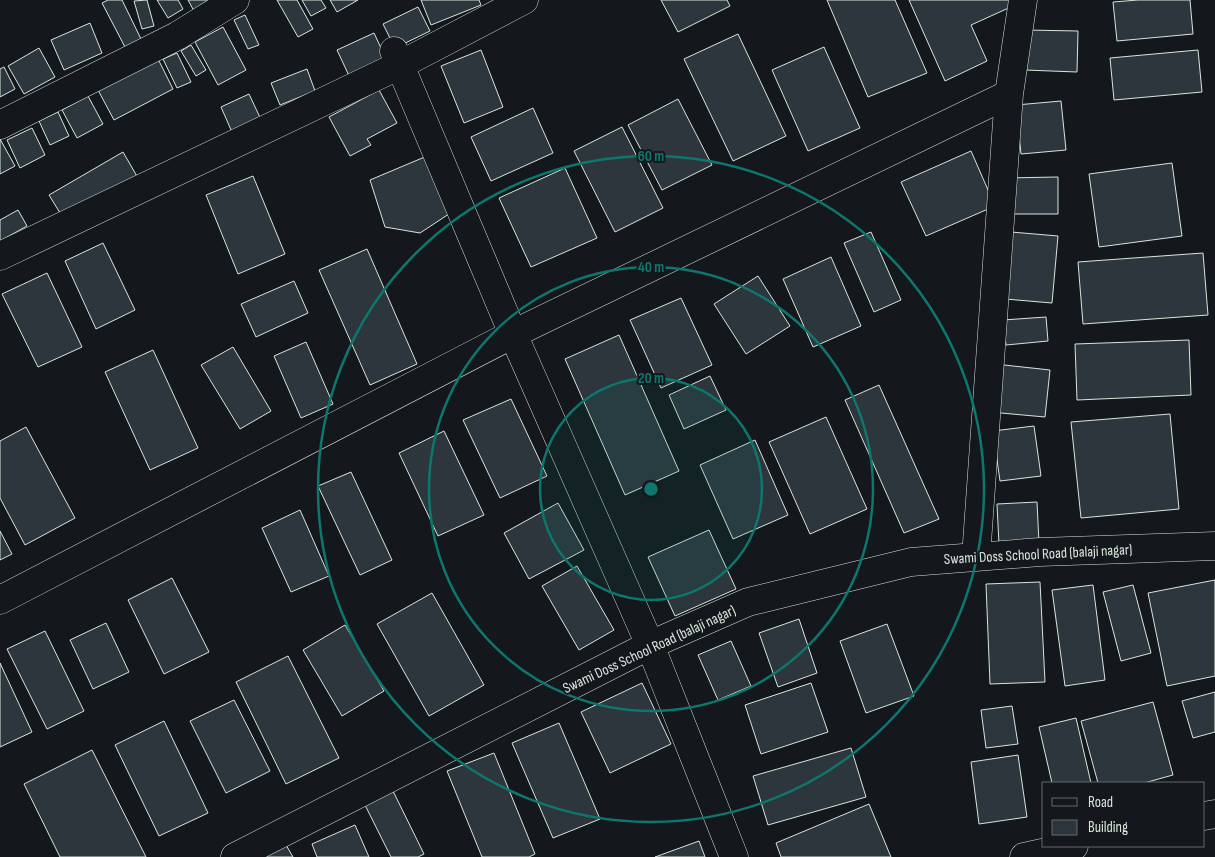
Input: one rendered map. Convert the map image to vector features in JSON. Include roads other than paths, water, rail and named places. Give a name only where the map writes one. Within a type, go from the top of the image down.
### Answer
[{"type":"street","points":[[0,125],[177,36],[235,0]]},
{"type":"street","points":[[0,256],[397,58],[524,0]]},
{"type":"street","points":[[976,557],[1009,94],[1023,0]]},
{"type":"street","points":[[397,58],[512,334],[650,645],[734,857]]},
{"type":"street","points":[[0,600],[512,334],[1009,94]]},
{"type":"street","name":"Swami Doss School Road (balaji nagar)","points":[[235,857],[650,645],[748,602],[911,562],[1040,552],[1215,546]]},
{"type":"street","points":[[1024,857],[1069,847]]}]
